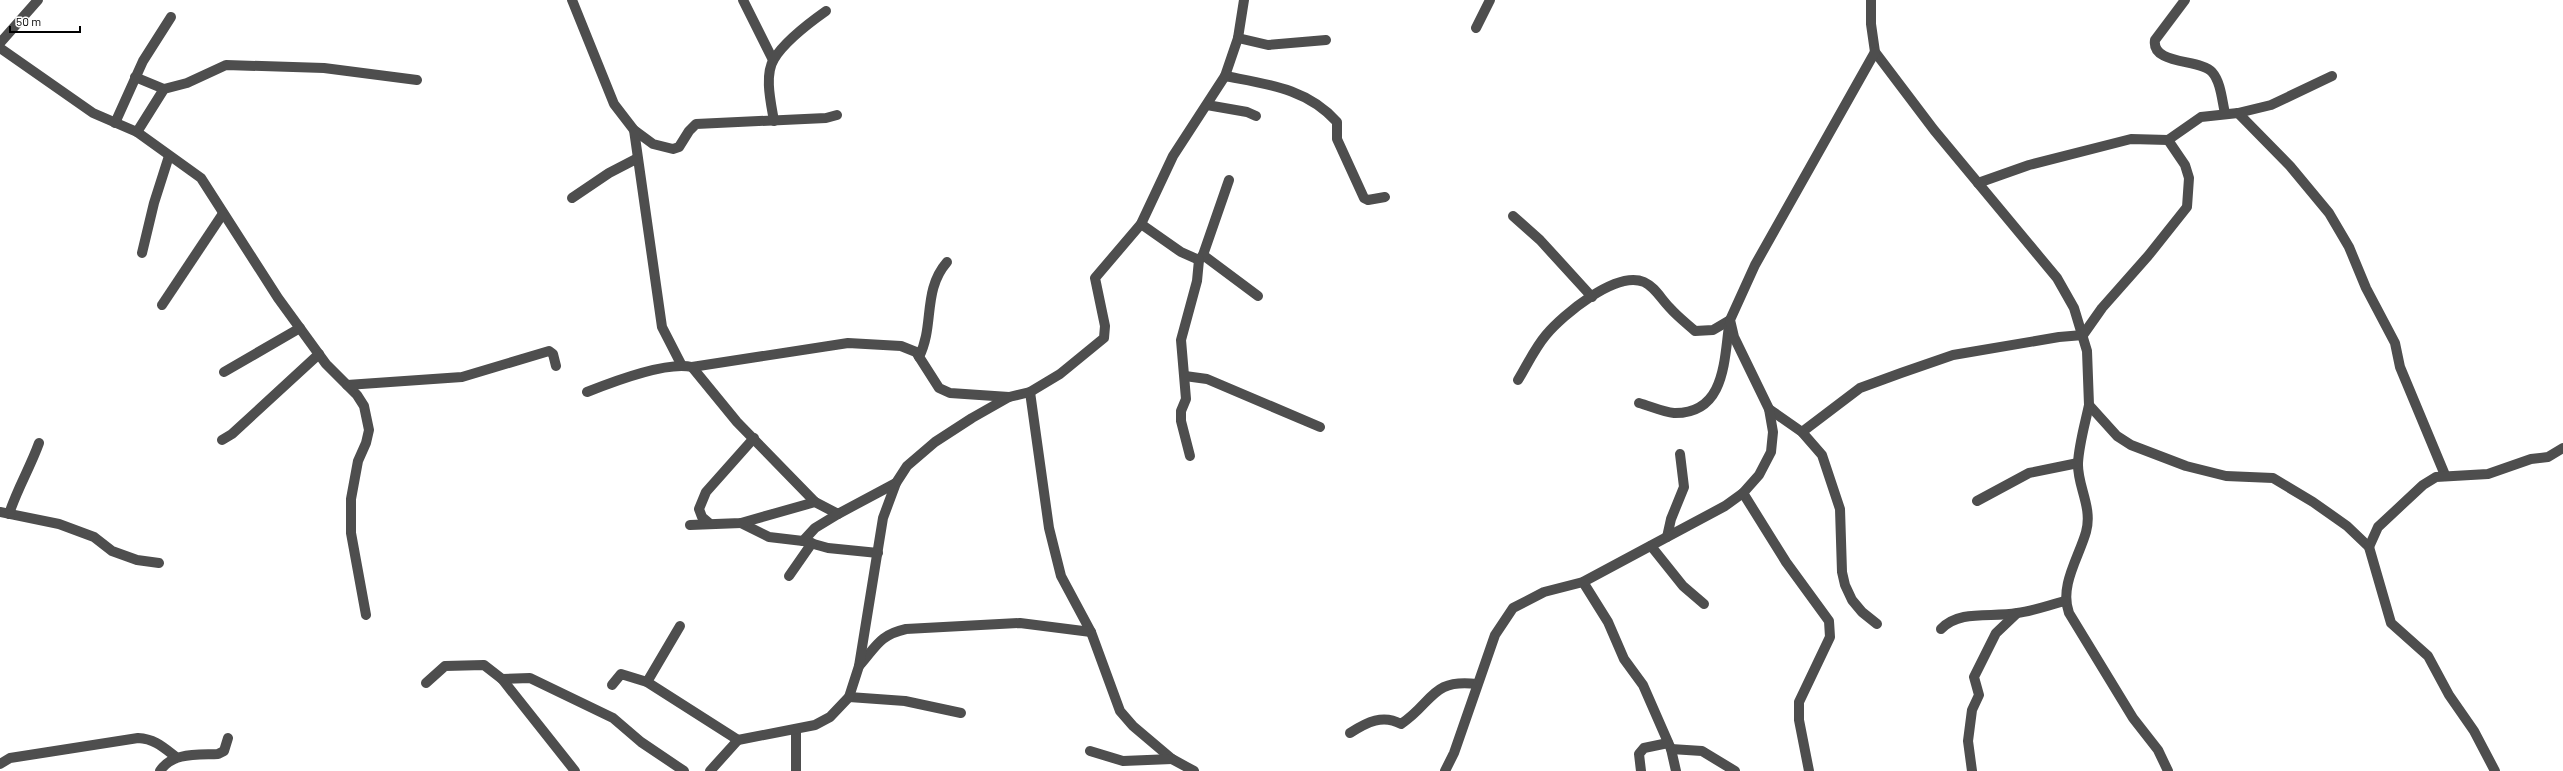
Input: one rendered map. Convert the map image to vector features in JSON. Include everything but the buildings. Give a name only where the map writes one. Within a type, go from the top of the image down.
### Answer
[{"type":"street","points":[[0,43],[38,0]]},
{"type":"street","points":[[572,0],[614,104],[634,130],[653,144],[673,149],[679,147],[689,131],[696,124],[826,118],[837,115]]},
{"type":"street","points":[[743,0],[773,60]]},
{"type":"street","points":[[587,392],[618,380],[681,364],[692,367],[848,343],[901,346],[916,352],[939,388],[950,393],[1009,397],[1030,392],[1060,374],[1104,338],[1105,326],[1095,278],[1141,224],[1173,156],[1188,130],[1207,105],[1225,76],[1238,38],[1242,0]]},
{"type":"street","points":[[1476,28],[1490,0]]},
{"type":"street","points":[[1871,0],[1871,24],[1875,52],[1978,183],[2057,278],[2074,308],[2087,351],[2088,405],[2078,464],[2088,507],[2087,531],[2074,565],[2065,602],[2069,613],[2132,718],[2158,750],[2168,771]]},
{"type":"street","points":[[2184,0],[2155,40],[2154,44],[2157,50],[2172,60],[2208,67],[2214,73],[2225,113]]},
{"type":"street","points":[[774,121],[770,75],[773,60],[804,27],[826,11]]},
{"type":"street","points":[[115,123],[135,77],[171,17]]},
{"type":"street","points":[[1238,38],[1268,45],[1326,40]]},
{"type":"street","points":[[0,48],[28,66],[59,91],[93,113],[137,132],[201,178],[222,215],[300,328],[319,354],[357,395],[364,406],[369,430],[366,443],[358,461],[353,491],[351,533],[366,615]]},
{"type":"street","points":[[1639,403],[1673,413],[1696,408],[1716,393],[1720,383],[1730,320],[1755,265],[1875,52]]},
{"type":"street","points":[[135,77],[164,89],[187,82],[226,65],[324,68],[417,80]]},
{"type":"street","points":[[1225,76],[1292,90],[1328,112],[1337,122],[1337,139],[1364,198],[1368,200],[1385,197]]},
{"type":"street","points":[[1978,183],[2029,165],[2131,139],[2168,140],[2201,117],[2225,113],[2238,113],[2271,105],[2332,76]]},
{"type":"street","points":[[137,132],[164,89]]},
{"type":"street","points":[[1207,105],[1247,112],[1256,116]]},
{"type":"street","points":[[2238,113],[2290,166],[2329,213],[2349,247],[2366,288],[2396,342],[2400,367],[2445,475]]},
{"type":"street","points":[[634,130],[636,159],[662,327],[681,364]]},
{"type":"street","points":[[2083,335],[2102,308],[2148,256],[2187,207],[2189,178],[2185,165],[2168,140]]},
{"type":"street","points":[[142,253],[154,203],[169,156]]},
{"type":"street","points":[[572,198],[609,173],[636,159]]},
{"type":"street","points":[[1190,456],[1181,421],[1181,411],[1186,399],[1181,340],[1197,281],[1201,258],[1229,180]]},
{"type":"street","points":[[162,305],[222,215]]},
{"type":"street","points":[[1513,216],[1540,240],[1592,297]]},
{"type":"street","points":[[1141,224],[1181,252],[1201,258],[1258,296]]},
{"type":"street","points":[[919,357],[924,346],[932,288],[938,272],[947,262]]},
{"type":"street","points":[[1518,380],[1545,335],[1576,307],[1614,283],[1634,280],[1652,288],[1670,309],[1695,331],[1713,330],[1730,320]]},
{"type":"street","points":[[1445,771],[1454,753],[1477,684],[1496,635],[1513,608],[1544,592],[1583,582],[1651,546],[1743,494],[1759,475],[1771,452],[1773,432],[1769,409],[1734,336],[1730,320]]},
{"type":"street","points":[[224,372],[300,328]]},
{"type":"street","points":[[1802,432],[1860,388],[1953,355],[2058,337],[2083,335]]},
{"type":"street","points":[[347,385],[462,377],[550,351],[553,354],[556,366]]},
{"type":"street","points":[[222,440],[232,434],[319,354]]},
{"type":"street","points":[[692,367],[737,422],[754,438],[780,469],[814,502],[838,514]]},
{"type":"street","points":[[1185,376],[1207,379],[1320,427]]},
{"type":"street","points":[[1030,392],[1048,528],[1061,576],[1091,632],[1120,711],[1133,726],[1172,759],[1194,771]]},
{"type":"street","points":[[710,771],[738,740],[815,725],[830,717],[848,697],[859,666],[883,518],[896,483],[907,466],[935,442],[1009,397]]},
{"type":"street","points":[[2088,405],[2117,436],[2132,445],[2186,466],[2226,476],[2273,478],[2313,502],[2347,526],[2368,547],[2391,623],[2428,656],[2449,695],[2474,731],[2495,771]]},
{"type":"street","points":[[1769,409],[1802,432],[1822,455],[1840,509],[1842,572],[1845,585],[1852,600],[1862,612],[1877,624]]},
{"type":"street","points":[[709,523],[702,517],[699,509],[706,492],[754,438]]},
{"type":"street","points":[[39,443],[28,474],[5,513],[59,524],[94,537],[112,551],[137,560],[159,563]]},
{"type":"street","points":[[2368,547],[2378,527],[2423,484],[2445,475],[2488,474],[2531,459],[2548,457],[2563,448]]},
{"type":"street","points":[[1667,537],[1671,519],[1684,487],[1680,454]]},
{"type":"street","points":[[1977,501],[2029,473],[2078,464]]},
{"type":"street","points":[[788,576],[815,528],[896,483]]},
{"type":"street","points":[[1743,494],[1786,562],[1829,621],[1830,637],[1799,702],[1799,720],[1809,771]]},
{"type":"street","points":[[690,525],[709,523],[741,523],[814,502]]},
{"type":"street","points":[[741,523],[769,537],[807,542],[828,548],[878,553]]},
{"type":"street","points":[[1651,546],[1683,586],[1704,604]]},
{"type":"street","points":[[1583,582],[1608,622],[1624,659],[1643,685],[1670,746],[1676,771]]},
{"type":"street","points":[[1941,629],[1948,621],[1964,616],[2016,614],[2065,602]]},
{"type":"street","points":[[1972,771],[1968,742],[1972,710],[1979,695],[1974,677],[1996,633],[2016,614]]},
{"type":"street","points":[[859,666],[881,639],[892,632],[906,629],[1020,623],[1091,632]]},
{"type":"street","points":[[647,682],[680,626]]},
{"type":"street","points":[[426,683],[445,666],[484,666],[502,678],[575,771]]},
{"type":"street","points":[[612,685],[621,674],[647,682],[738,740]]},
{"type":"street","points":[[502,678],[530,678],[613,718],[641,742],[684,771]]},
{"type":"street","points":[[1350,733],[1376,720],[1390,718],[1401,724],[1442,687],[1459,682],[1477,684]]},
{"type":"street","points":[[848,697],[905,701],[961,713]]},
{"type":"street","points":[[796,729],[796,771]]},
{"type":"street","points":[[0,764],[10,758],[138,738],[150,739],[159,743],[176,757]]},
{"type":"street","points":[[160,771],[164,764],[176,757],[218,754],[224,751],[228,738]]},
{"type":"street","points":[[1641,771],[1639,754],[1644,748],[1670,746],[1702,751],[1735,771]]},
{"type":"street","points":[[1090,751],[1123,762],[1172,759]]}]
